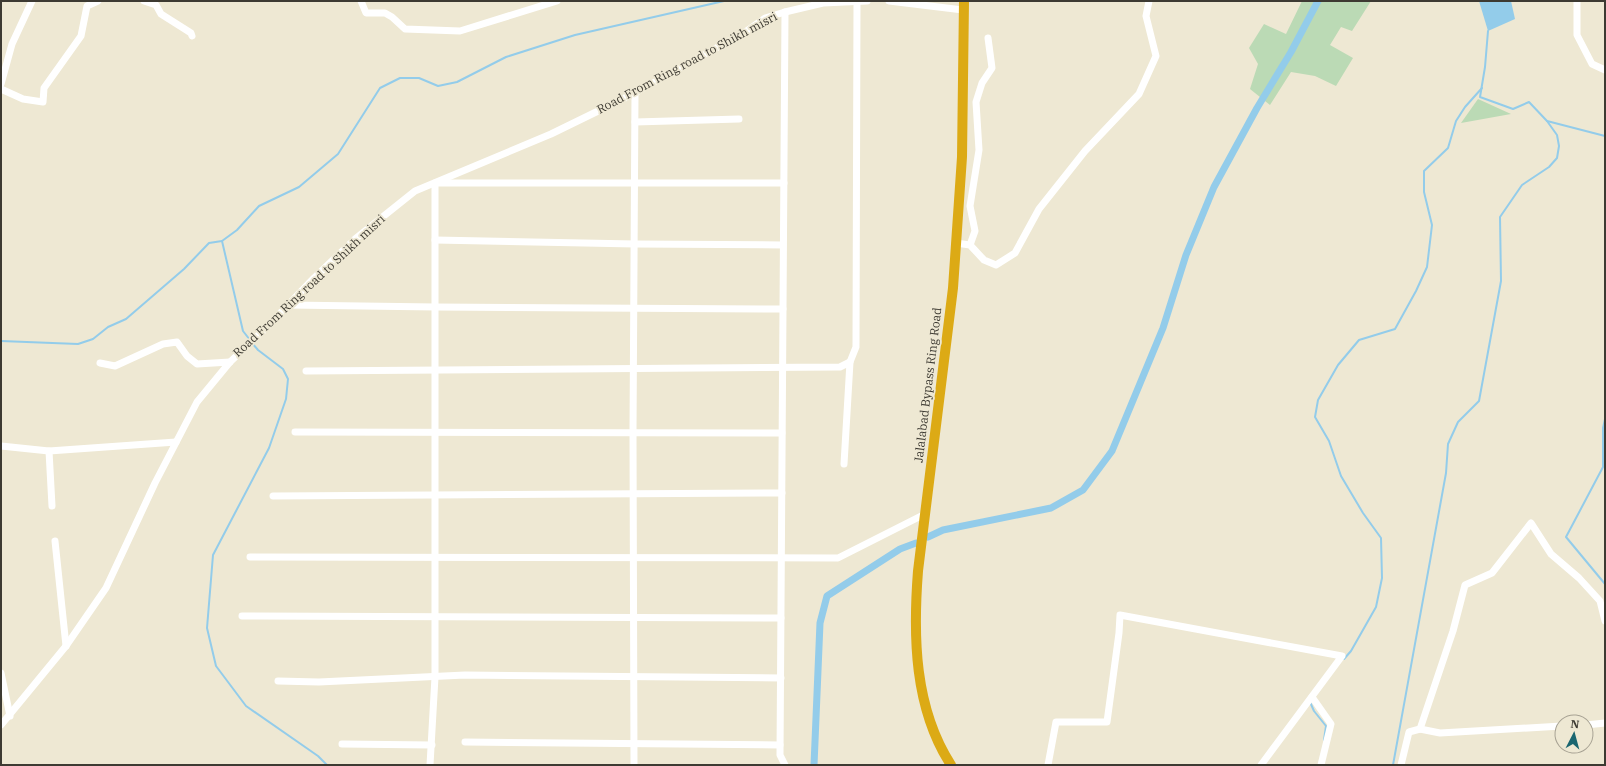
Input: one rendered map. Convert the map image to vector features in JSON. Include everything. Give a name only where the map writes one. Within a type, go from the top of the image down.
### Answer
[{"type":"highway","name":"Jalalabad Bypass Ring Road","points":[[951,765],[937,737],[925,703],[916,650],[915,612],[918,571],[953,288],[962,157],[964,5]]},
{"type":"street","points":[[1,84],[12,44],[32,1]]},
{"type":"street","points":[[1,89],[23,99],[43,102],[44,88],[81,36],[88,6],[98,1]]},
{"type":"street","points":[[144,1],[159,3],[161,14],[191,33],[192,36]]},
{"type":"street","points":[[361,1],[366,13],[385,13],[392,17],[404,29],[460,31],[557,1]]},
{"type":"street","name":"Road From Ring road to Shikh misri","points":[[1,725],[10,716],[66,646],[106,588],[155,483],[197,402],[237,354],[264,330],[314,278],[355,239],[415,191],[550,134],[635,93],[745,32],[765,18],[823,3],[867,1]]},
{"type":"street","points":[[889,1],[964,5]]},
{"type":"street","points":[[956,243],[970,244],[984,260],[996,264],[1016,253],[1039,209],[1085,151],[1139,94],[1156,56],[1146,16],[1149,1]]},
{"type":"street","points":[[1577,1],[1577,35],[1592,64],[1605,70]]},
{"type":"street","points":[[844,464],[850,362],[856,346],[857,2]]},
{"type":"street","points":[[785,12],[780,745],[780,755],[785,765]]},
{"type":"street","points":[[970,244],[975,232],[970,206],[979,150],[976,102],[982,83],[992,68],[988,38]]},
{"type":"street","points":[[634,765],[635,93]]},
{"type":"street","points":[[635,122],[739,119]]},
{"type":"street","points":[[430,765],[435,677],[436,617],[435,183],[784,183]]},
{"type":"street","points":[[435,240],[783,245]]},
{"type":"street","points":[[289,305],[783,309]]},
{"type":"street","points":[[100,363],[115,366],[163,344],[177,342],[187,356],[197,364],[230,362]]},
{"type":"street","points":[[306,371],[783,368],[840,367],[850,362]]},
{"type":"street","points":[[295,432],[782,433]]},
{"type":"street","points":[[1,446],[49,452],[176,442]]},
{"type":"street","points":[[49,452],[52,506]]},
{"type":"street","points":[[273,496],[782,493]]},
{"type":"street","points":[[250,557],[838,558],[925,514]]},
{"type":"street","points":[[1420,728],[1453,631],[1466,585],[1492,572],[1532,523],[1550,554],[1579,578],[1600,600],[1605,621]]},
{"type":"street","points":[[55,541],[66,646]]},
{"type":"street","points":[[1048,765],[1056,722],[1107,722],[1119,634],[1120,615],[1342,656],[1261,765]]},
{"type":"street","points":[[242,616],[781,618]]},
{"type":"street","points":[[1,673],[10,716]]},
{"type":"street","points":[[278,681],[319,682],[465,675],[781,678]]},
{"type":"street","points":[[1312,697],[1331,724],[1321,765]]},
{"type":"street","points":[[1594,724],[1605,723]]},
{"type":"street","points":[[1401,765],[1409,732],[1420,728],[1440,733],[1554,726]]},
{"type":"street","points":[[465,742],[780,745]]},
{"type":"street","points":[[342,744],[432,745]]},
{"type":"green space","points":[[1302,1],[1371,1],[1352,31],[1341,27],[1330,45],[1353,58],[1336,86],[1315,76],[1291,72],[1270,105],[1250,89],[1258,64],[1249,48],[1264,24],[1286,34]]},
{"type":"green space","points":[[1478,99],[1511,114],[1461,123]]},
{"type":"water","points":[[1479,1],[1511,1],[1515,19],[1488,31]]},
{"type":"waterway","points":[[1,341],[78,344],[93,339],[108,327],[126,319],[184,269],[209,243],[222,241],[237,230],[259,206],[299,187],[338,154],[380,88],[400,78],[419,78],[438,86],[457,82],[506,57],[575,35],[724,1]]},
{"type":"waterway","points":[[928,537],[943,530],[1051,508],[1083,490],[1112,451],[1163,328],[1186,255],[1214,187],[1257,108],[1291,52],[1318,1]]},
{"type":"waterway","points":[[1488,31],[1485,67],[1480,97],[1513,109],[1529,102],[1547,121],[1605,136]]},
{"type":"waterway","points":[[1344,659],[1351,651],[1376,607],[1382,578],[1381,538],[1363,513],[1341,476],[1329,441],[1315,417],[1318,400],[1338,365],[1359,340],[1395,329],[1416,291],[1427,267],[1432,225],[1424,192],[1424,171],[1448,148],[1456,121],[1465,107],[1482,88]]},
{"type":"waterway","points":[[1393,765],[1446,473],[1448,444],[1458,422],[1479,401],[1501,281],[1500,217],[1522,185],[1549,167],[1557,158],[1559,146],[1557,135],[1547,121]]},
{"type":"waterway","points":[[222,241],[243,331],[250,340]]},
{"type":"waterway","points":[[252,343],[258,350],[283,369],[288,379],[286,399],[269,448],[213,555],[207,628],[216,666],[246,706],[318,756],[327,765]]},
{"type":"waterway","points":[[1605,419],[1603,428],[1603,467],[1566,537],[1605,584]]},
{"type":"waterway","points":[[814,765],[820,623],[827,596],[900,549],[916,543]]},
{"type":"waterway","points":[[1310,702],[1314,711],[1326,726],[1324,740]]}]
